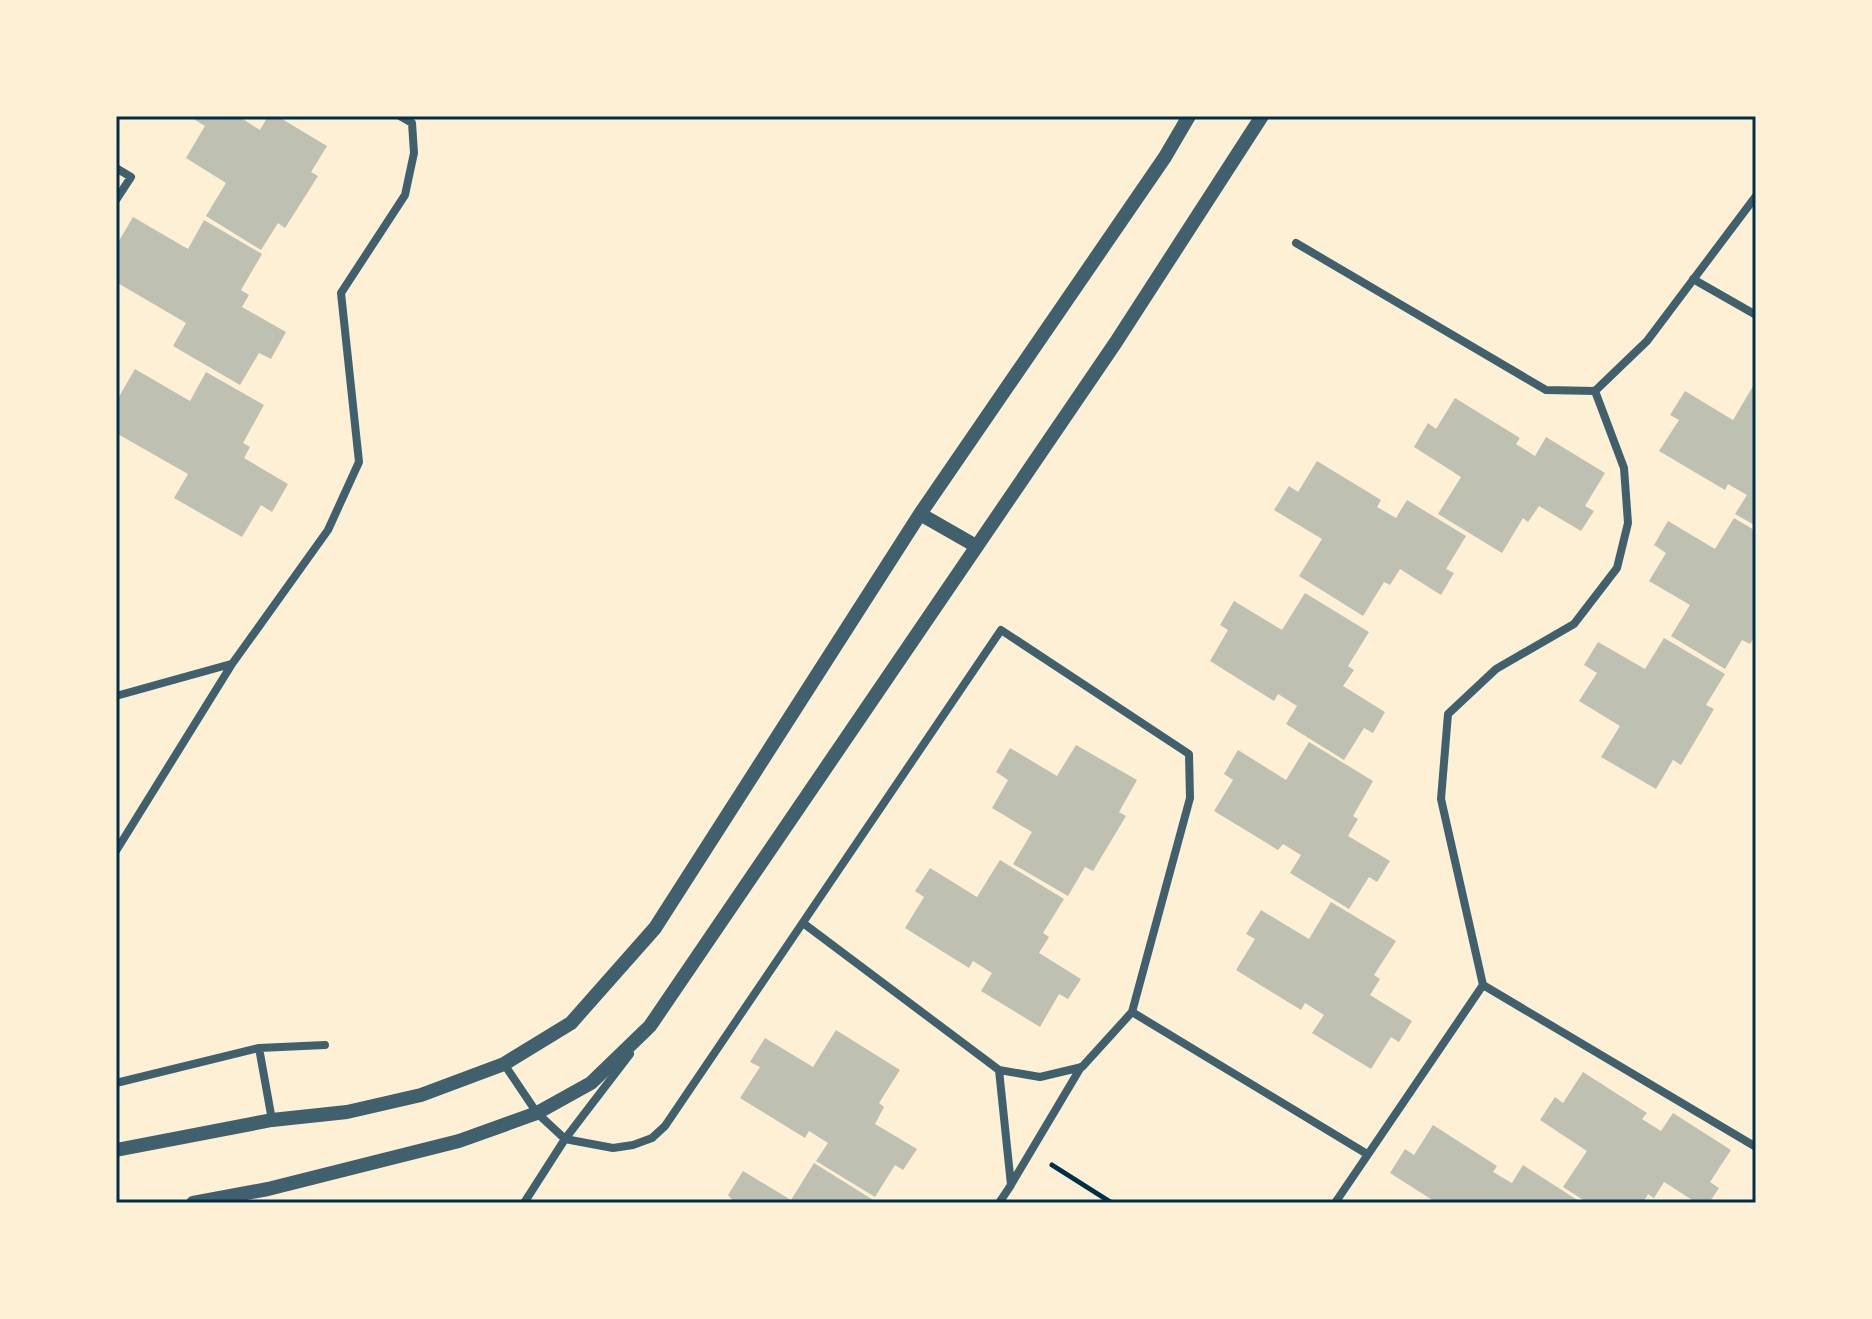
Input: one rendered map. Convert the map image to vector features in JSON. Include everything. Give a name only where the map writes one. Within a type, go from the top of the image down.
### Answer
[{"type":"street","points":[[116,851],[232,664],[328,530],[359,462],[341,293],[405,195],[414,153],[412,123],[400,116]]},
{"type":"street","points":[[116,1150],[272,1120],[347,1112],[421,1095],[504,1064],[571,1023],[655,928],[920,514],[1165,157],[1189,116]]},
{"type":"street","points":[[524,1203],[565,1139],[650,1026],[1191,230],[1262,116]]},
{"type":"street","points":[[116,168],[131,177],[116,200]]},
{"type":"street","points":[[1296,243],[1546,390],[1595,391],[1647,341],[1756,196]]},
{"type":"street","points":[[1693,279],[1756,315]]},
{"type":"street","points":[[1595,391],[1624,468],[1628,523],[1617,568],[1574,624],[1496,669],[1448,714],[1441,799],[1483,985],[1756,1147]]},
{"type":"street","points":[[920,514],[976,546]]},
{"type":"street","points":[[504,1064],[537,1113],[565,1139],[613,1148],[652,1138],[665,1126],[1001,630],[1189,754],[1190,798],[1132,1012],[1082,1067],[999,1203]]},
{"type":"street","points":[[116,696],[232,664]]},
{"type":"street","points":[[803,923],[999,1070],[1040,1077],[1082,1067]]},
{"type":"street","points":[[1335,1203],[1483,985]]},
{"type":"street","points":[[1132,1012],[1367,1154]]},
{"type":"street","points":[[193,1203],[268,1189],[459,1141],[537,1113],[591,1083],[650,1026]]},
{"type":"street","points":[[116,1083],[259,1048],[325,1045]]},
{"type":"street","points":[[259,1048],[272,1120]]},
{"type":"street","points":[[999,1070],[1011,1185]]},
{"type":"path","points":[[1031,1151],[1112,1203]]},
{"type":"building","points":[[198,116],[238,116],[260,130],[268,116],[277,116],[327,146],[311,172],[318,176],[285,228],[278,223],[261,250],[206,216],[226,183],[186,158],[205,126],[195,120]]},
{"type":"building","points":[[133,217],[188,249],[204,220],[262,254],[241,290],[249,295],[242,307],[286,332],[271,359],[259,353],[240,385],[173,346],[186,323],[116,282],[116,246]]},
{"type":"building","points":[[135,369],[190,401],[206,372],[264,405],[243,443],[250,447],[244,458],[288,484],[272,512],[261,505],[242,537],[174,498],[188,474],[116,433],[116,402]]},
{"type":"building","points":[[1756,381],[1756,526],[1735,514],[1747,495],[1728,484],[1725,490],[1659,451],[1679,420],[1670,415],[1685,391],[1733,420]]},
{"type":"building","points":[[1455,398],[1520,438],[1516,444],[1535,456],[1546,437],[1605,473],[1585,506],[1594,511],[1581,531],[1539,506],[1528,522],[1523,518],[1502,553],[1438,514],[1461,477],[1414,447],[1428,423],[1436,429]]},
{"type":"building","points":[[1317,461],[1381,500],[1377,507],[1396,518],[1407,500],[1466,536],[1446,569],[1454,573],[1441,595],[1400,569],[1390,585],[1384,582],[1363,616],[1299,576],[1322,539],[1274,510],[1289,486],[1298,492]]},
{"type":"building","points":[[1734,518],[1756,531],[1756,635],[1750,644],[1742,640],[1725,669],[1671,636],[1690,605],[1649,581],[1666,553],[1654,545],[1668,521],[1715,549]]},
{"type":"building","points":[[1305,593],[1369,632],[1348,666],[1354,670],[1343,686],[1385,712],[1373,733],[1364,728],[1344,760],[1286,724],[1297,706],[1278,694],[1274,701],[1210,661],[1228,630],[1220,625],[1234,601],[1282,630]]},
{"type":"building","points":[[1664,638],[1725,674],[1706,705],[1714,709],[1681,765],[1673,760],[1656,789],[1601,757],[1620,726],[1579,701],[1597,673],[1584,665],[1598,642],[1645,669]]},
{"type":"building","points":[[1309,742],[1373,781],[1353,816],[1358,819],[1348,836],[1390,861],[1377,882],[1369,877],[1349,909],[1290,873],[1301,855],[1283,844],[1278,850],[1214,811],[1233,780],[1224,774],[1238,750],[1286,780]]},
{"type":"building","points":[[1076,745],[1137,780],[1119,812],[1126,816],[1093,871],[1085,867],[1068,896],[1013,864],[1032,832],[992,808],[1008,780],[996,772],[1010,748],[1057,776]]},
{"type":"building","points":[[1000,860],[1064,899],[1043,933],[1049,937],[1039,953],[1081,979],[1068,999],[1059,994],[1040,1027],[981,991],[992,973],[973,961],[969,968],[905,928],[924,897],[915,891],[930,868],[977,897]]},
{"type":"building","points":[[1331,902],[1396,941],[1374,975],[1380,979],[1370,995],[1412,1021],[1399,1042],[1391,1037],[1371,1069],[1312,1033],[1324,1015],[1305,1003],[1301,1010],[1236,970],[1255,939],[1246,934],[1261,910],[1309,939]]},
{"type":"building","points":[[836,1030],[900,1070],[879,1103],[884,1107],[875,1124],[917,1149],[903,1170],[895,1165],[875,1197],[816,1161],[828,1143],[809,1131],[805,1138],[740,1098],[760,1067],[750,1062],[765,1038],[813,1067]]},
{"type":"building","points":[[1583,1072],[1647,1113],[1642,1119],[1661,1131],[1673,1113],[1731,1150],[1710,1182],[1719,1188],[1709,1203],[1697,1203],[1664,1182],[1654,1198],[1648,1194],[1643,1203],[1588,1203],[1563,1187],[1587,1151],[1540,1120],[1555,1097],[1563,1103]]},
{"type":"building","points":[[1433,1125],[1497,1166],[1493,1172],[1512,1183],[1523,1165],[1582,1203],[1437,1203],[1390,1173],[1405,1149],[1414,1155]]},
{"type":"building","points":[[814,1163],[878,1203],[735,1203],[728,1195],[743,1171],[791,1200]]}]
